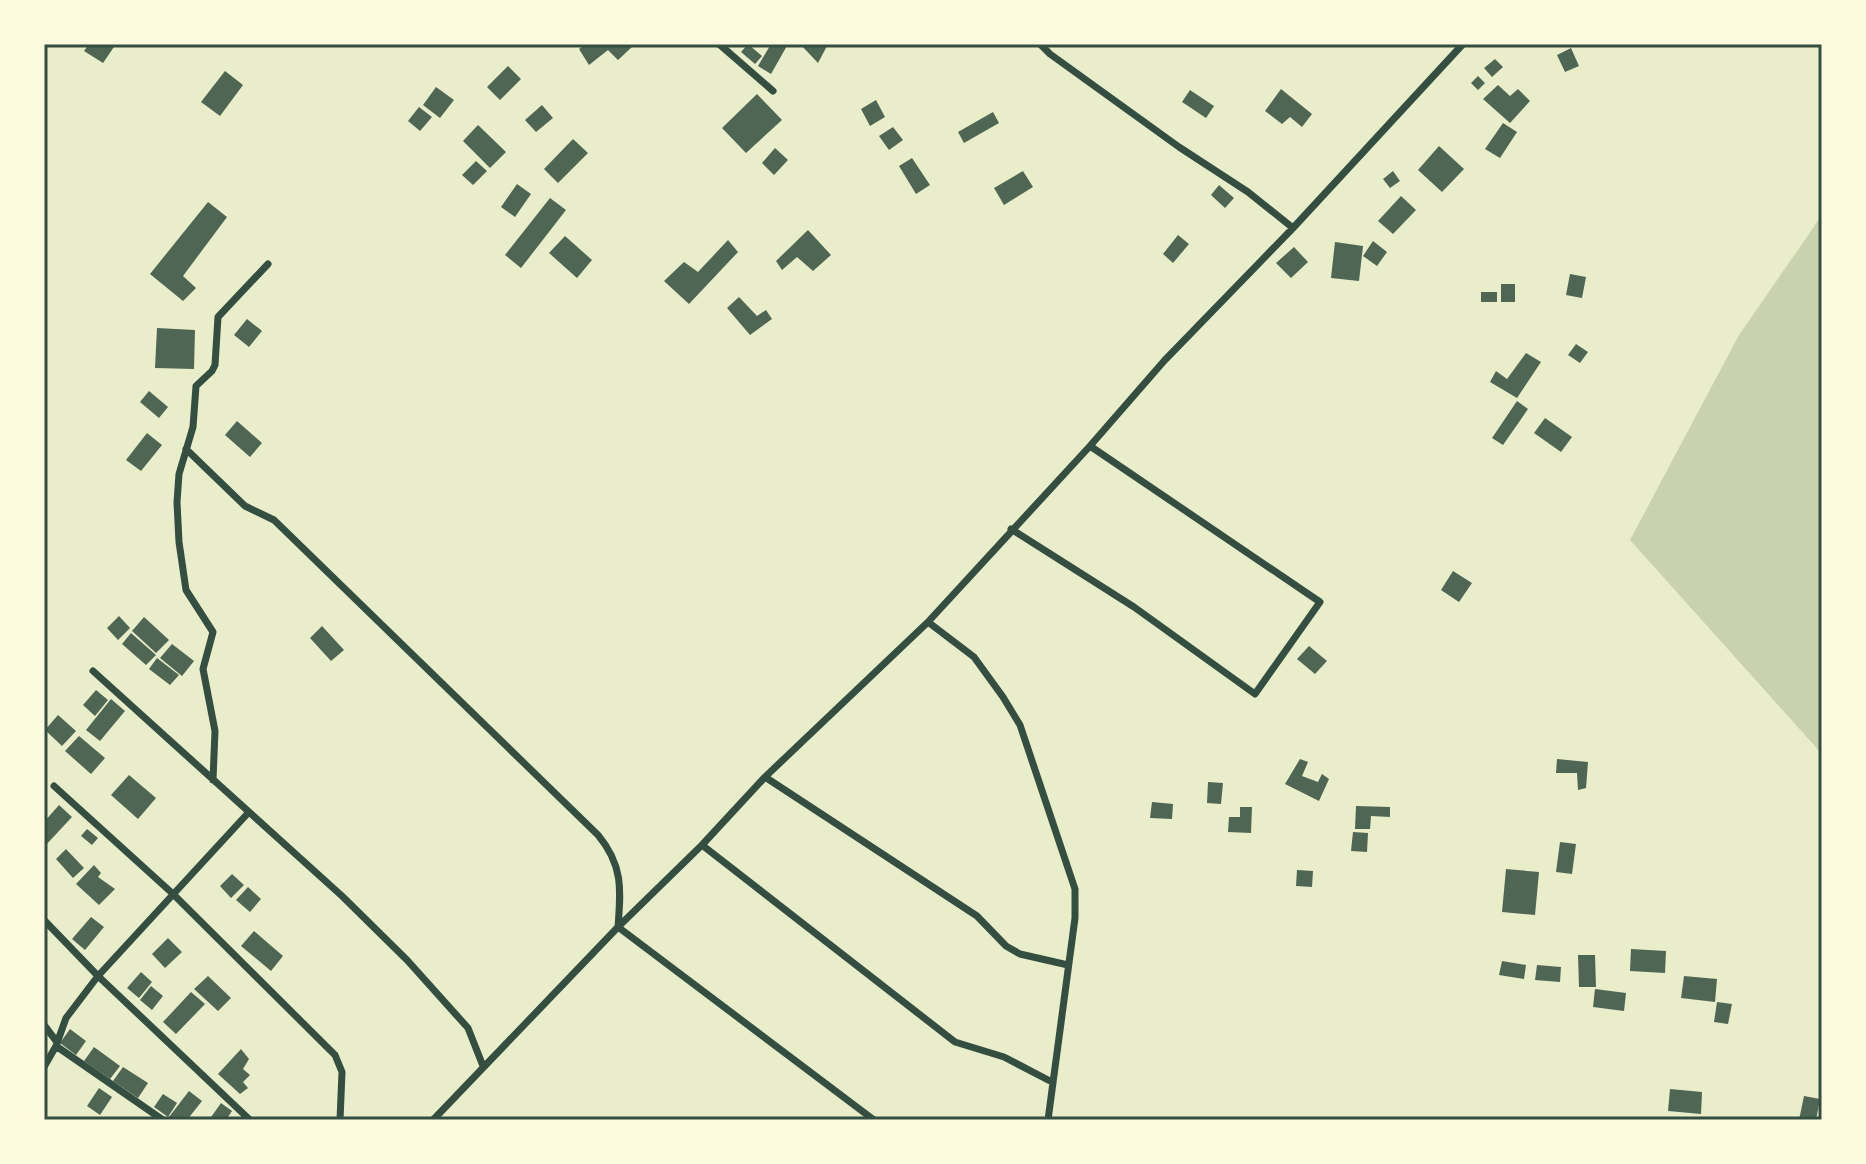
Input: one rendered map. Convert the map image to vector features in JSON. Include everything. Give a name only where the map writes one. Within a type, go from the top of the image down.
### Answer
[{"type":"street","points":[[719,44],[773,91]]},
{"type":"street","points":[[1040,44],[1179,147],[1248,192],[1293,228]]},
{"type":"street","points":[[433,1120],[765,777],[928,622],[1164,361],[1293,228],[1463,44]]},
{"type":"street","points":[[213,780],[215,731],[203,669],[213,632],[186,590],[179,542],[179,474],[194,416],[196,386],[215,365],[218,317],[268,264]]},
{"type":"street","points":[[1011,529],[1134,607],[1255,694],[1320,602],[1090,446]]},
{"type":"street","points":[[186,449],[245,506],[274,520],[598,835],[613,853],[618,875],[618,927]]},
{"type":"street","points":[[928,622],[974,657],[1020,725],[1075,889],[1075,918],[1048,1120]]},
{"type":"street","points":[[93,671],[342,896],[407,960],[468,1028],[483,1066]]},
{"type":"street","points":[[765,777],[977,916],[1013,950],[1068,965]]},
{"type":"street","points":[[54,786],[172,893],[335,1055],[342,1072],[340,1120]]},
{"type":"street","points":[[44,1067],[66,1018],[98,976],[249,812]]},
{"type":"street","points":[[702,845],[955,1042],[1004,1057],[1052,1082]]},
{"type":"street","points":[[44,920],[98,976],[250,1120]]},
{"type":"street","points":[[618,927],[874,1120]]},
{"type":"street","points":[[44,1025],[56,1044],[163,1120]]},
{"type":"green space","points":[[1822,215],[1822,754],[1630,540],[1739,335]]},
{"type":"building","points":[[89,44],[116,44],[103,63],[84,51]]},
{"type":"building","points":[[586,44],[629,44],[632,47],[618,60],[608,50],[589,65],[579,49]]},
{"type":"building","points":[[748,44],[762,56],[755,64],[741,52]]},
{"type":"building","points":[[771,44],[788,44],[771,74],[758,66]]},
{"type":"building","points":[[800,44],[825,44],[827,46],[818,63]]},
{"type":"building","points":[[1571,48],[1579,66],[1565,72],[1557,55]]},
{"type":"building","points":[[1495,59],[1503,67],[1492,77],[1484,68]]},
{"type":"building","points":[[508,66],[521,79],[500,100],[487,87]]},
{"type":"building","points":[[225,71],[243,85],[220,116],[201,102]]},
{"type":"building","points":[[1478,76],[1485,83],[1478,90],[1471,83]]},
{"type":"building","points":[[1498,85],[1510,96],[1518,89],[1530,101],[1510,123],[1483,99]]},
{"type":"building","points":[[436,87],[454,100],[440,118],[423,105]]},
{"type":"building","points":[[1281,89],[1312,114],[1302,127],[1290,117],[1282,124],[1265,111]]},
{"type":"building","points":[[1190,90],[1214,106],[1206,118],[1182,102]]},
{"type":"building","points":[[757,94],[782,120],[746,153],[722,128]]},
{"type":"building","points":[[876,100],[885,117],[870,126],[861,109]]},
{"type":"building","points":[[542,105],[553,118],[536,132],[525,120]]},
{"type":"building","points":[[419,107],[432,117],[420,131],[408,121]]},
{"type":"building","points":[[993,112],[999,123],[964,143],[958,132]]},
{"type":"building","points":[[1503,123],[1517,132],[1500,158],[1485,149]]},
{"type":"building","points":[[478,125],[506,152],[490,168],[463,141]]},
{"type":"building","points":[[893,127],[903,140],[889,150],[879,136]]},
{"type":"building","points":[[573,139],[588,153],[558,183],[544,169]]},
{"type":"building","points":[[1439,146],[1464,169],[1442,192],[1418,170]]},
{"type":"building","points":[[775,148],[788,160],[774,175],[762,163]]},
{"type":"building","points":[[912,158],[930,185],[916,194],[899,166]]},
{"type":"building","points":[[476,161],[487,171],[473,185],[462,175]]},
{"type":"building","points":[[1023,171],[1033,187],[1004,205],[994,188]]},
{"type":"building","points":[[1393,171],[1400,181],[1390,188],[1383,179]]},
{"type":"building","points":[[517,184],[531,194],[515,217],[501,207]]},
{"type":"building","points":[[1219,185],[1234,198],[1225,208],[1211,195]]},
{"type":"building","points":[[1401,196],[1416,210],[1393,234],[1378,221]]},
{"type":"building","points":[[550,198],[566,210],[521,268],[505,255]]},
{"type":"building","points":[[208,202],[227,217],[183,276],[196,288],[183,301],[150,274]]},
{"type":"building","points":[[808,230],[831,255],[813,271],[797,257],[782,270],[776,261]]},
{"type":"building","points":[[1178,235],[1189,244],[1173,263],[1163,254]]},
{"type":"building","points":[[565,236],[592,260],[577,278],[549,253]]},
{"type":"building","points":[[728,240],[738,252],[689,304],[664,281],[684,262],[698,272]]},
{"type":"building","points":[[1373,241],[1387,252],[1377,266],[1363,256]]},
{"type":"building","points":[[1335,242],[1363,246],[1359,281],[1331,278]]},
{"type":"building","points":[[1294,247],[1308,262],[1291,278],[1276,263]]},
{"type":"building","points":[[1570,274],[1586,277],[1582,298],[1566,295]]},
{"type":"building","points":[[1501,284],[1515,284],[1515,302],[1501,302]]},
{"type":"building","points":[[1481,292],[1497,292],[1497,302],[1481,302]]},
{"type":"building","points":[[739,297],[757,316],[766,310],[772,319],[750,335],[727,308]]},
{"type":"building","points":[[247,319],[262,331],[249,347],[234,335]]},
{"type":"building","points":[[157,328],[195,330],[194,369],[155,368]]},
{"type":"building","points":[[1576,344],[1588,352],[1580,363],[1568,355]]},
{"type":"building","points":[[1526,353],[1541,362],[1517,398],[1490,382],[1496,371],[1507,379]]},
{"type":"building","points":[[149,391],[168,407],[159,418],[140,402]]},
{"type":"building","points":[[1517,401],[1528,409],[1503,445],[1492,438]]},
{"type":"building","points":[[1545,418],[1572,437],[1561,452],[1534,433]]},
{"type":"building","points":[[237,421],[262,443],[250,457],[225,435]]},
{"type":"building","points":[[147,433],[162,445],[141,471],[126,460]]},
{"type":"building","points":[[1453,571],[1472,583],[1459,602],[1441,590]]},
{"type":"building","points":[[119,616],[130,628],[118,640],[107,628]]},
{"type":"building","points":[[144,617],[169,640],[156,653],[132,631]]},
{"type":"building","points":[[322,626],[344,650],[331,661],[310,638]]},
{"type":"building","points":[[131,633],[156,655],[146,665],[122,644]]},
{"type":"building","points":[[172,644],[194,661],[182,676],[160,658]]},
{"type":"building","points":[[1309,646],[1327,661],[1315,674],[1297,659]]},
{"type":"building","points":[[157,658],[179,675],[170,685],[149,669]]},
{"type":"building","points":[[96,690],[108,700],[95,716],[83,705]]},
{"type":"building","points":[[111,699],[125,711],[100,741],[86,730]]},
{"type":"building","points":[[58,715],[76,731],[62,746],[45,730]]},
{"type":"building","points":[[79,736],[105,758],[91,774],[65,751]]},
{"type":"building","points":[[1300,759],[1308,762],[1302,776],[1318,782],[1322,774],[1329,779],[1319,801],[1285,784]]},
{"type":"building","points":[[1557,759],[1588,762],[1586,788],[1578,790],[1577,773],[1556,773]]},
{"type":"building","points":[[129,775],[156,798],[138,819],[111,795]]},
{"type":"building","points":[[1208,782],[1223,783],[1221,804],[1207,803]]},
{"type":"building","points":[[1152,802],[1173,804],[1172,819],[1150,818]]},
{"type":"building","points":[[59,805],[72,817],[44,847],[44,822]]},
{"type":"building","points":[[1356,806],[1390,807],[1390,817],[1371,816],[1370,829],[1355,829]]},
{"type":"building","points":[[1240,807],[1252,807],[1251,833],[1228,832],[1229,817],[1240,817]]},
{"type":"building","points":[[87,829],[98,838],[92,845],[81,836]]},
{"type":"building","points":[[1353,832],[1368,833],[1367,852],[1351,851]]},
{"type":"building","points":[[1560,842],[1576,844],[1572,874],[1556,872]]},
{"type":"building","points":[[66,849],[84,868],[73,878],[56,859]]},
{"type":"building","points":[[94,865],[101,873],[98,877],[115,889],[99,905],[76,884]]},
{"type":"building","points":[[1506,869],[1539,872],[1535,915],[1502,912]]},
{"type":"building","points":[[1297,870],[1313,871],[1312,887],[1296,886]]},
{"type":"building","points":[[232,874],[244,885],[231,898],[220,886]]},
{"type":"building","points":[[248,887],[261,899],[250,912],[236,900]]},
{"type":"building","points":[[91,917],[104,927],[85,950],[72,939]]},
{"type":"building","points":[[254,931],[283,956],[271,971],[241,946]]},
{"type":"building","points":[[168,938],[182,952],[165,968],[152,954]]},
{"type":"building","points":[[1631,949],[1666,951],[1665,973],[1630,971]]},
{"type":"building","points":[[1578,955],[1595,955],[1596,987],[1579,987]]},
{"type":"building","points":[[1502,961],[1526,965],[1524,979],[1499,975]]},
{"type":"building","points":[[1537,965],[1561,967],[1560,982],[1535,980]]},
{"type":"building","points":[[141,972],[152,982],[139,998],[127,988]]},
{"type":"building","points":[[208,976],[231,998],[218,1011],[194,989]]},
{"type":"building","points":[[1684,976],[1717,979],[1715,1002],[1681,998]]},
{"type":"building","points":[[151,986],[163,996],[152,1010],[140,1000]]},
{"type":"building","points":[[1595,989],[1626,993],[1624,1011],[1593,1007]]},
{"type":"building","points":[[191,992],[205,1004],[176,1034],[163,1022]]},
{"type":"building","points":[[1717,1002],[1732,1004],[1728,1024],[1714,1022]]},
{"type":"building","points":[[70,1029],[86,1041],[76,1055],[60,1043]]},
{"type":"building","points":[[94,1047],[120,1066],[110,1079],[84,1061]]},
{"type":"building","points":[[241,1049],[249,1059],[243,1069],[250,1075],[243,1082],[248,1088],[240,1094],[218,1074]]},
{"type":"building","points":[[123,1067],[148,1083],[138,1098],[113,1081]]},
{"type":"building","points":[[99,1088],[112,1097],[100,1115],[87,1106]]},
{"type":"building","points":[[1670,1089],[1702,1092],[1701,1114],[1668,1111]]},
{"type":"building","points":[[189,1091],[202,1101],[187,1120],[172,1120],[169,1117]]},
{"type":"building","points":[[163,1094],[177,1103],[168,1117],[154,1107]]},
{"type":"building","points":[[1804,1096],[1820,1099],[1816,1120],[1799,1120]]},
{"type":"building","points":[[221,1103],[232,1111],[226,1120],[209,1120]]}]
